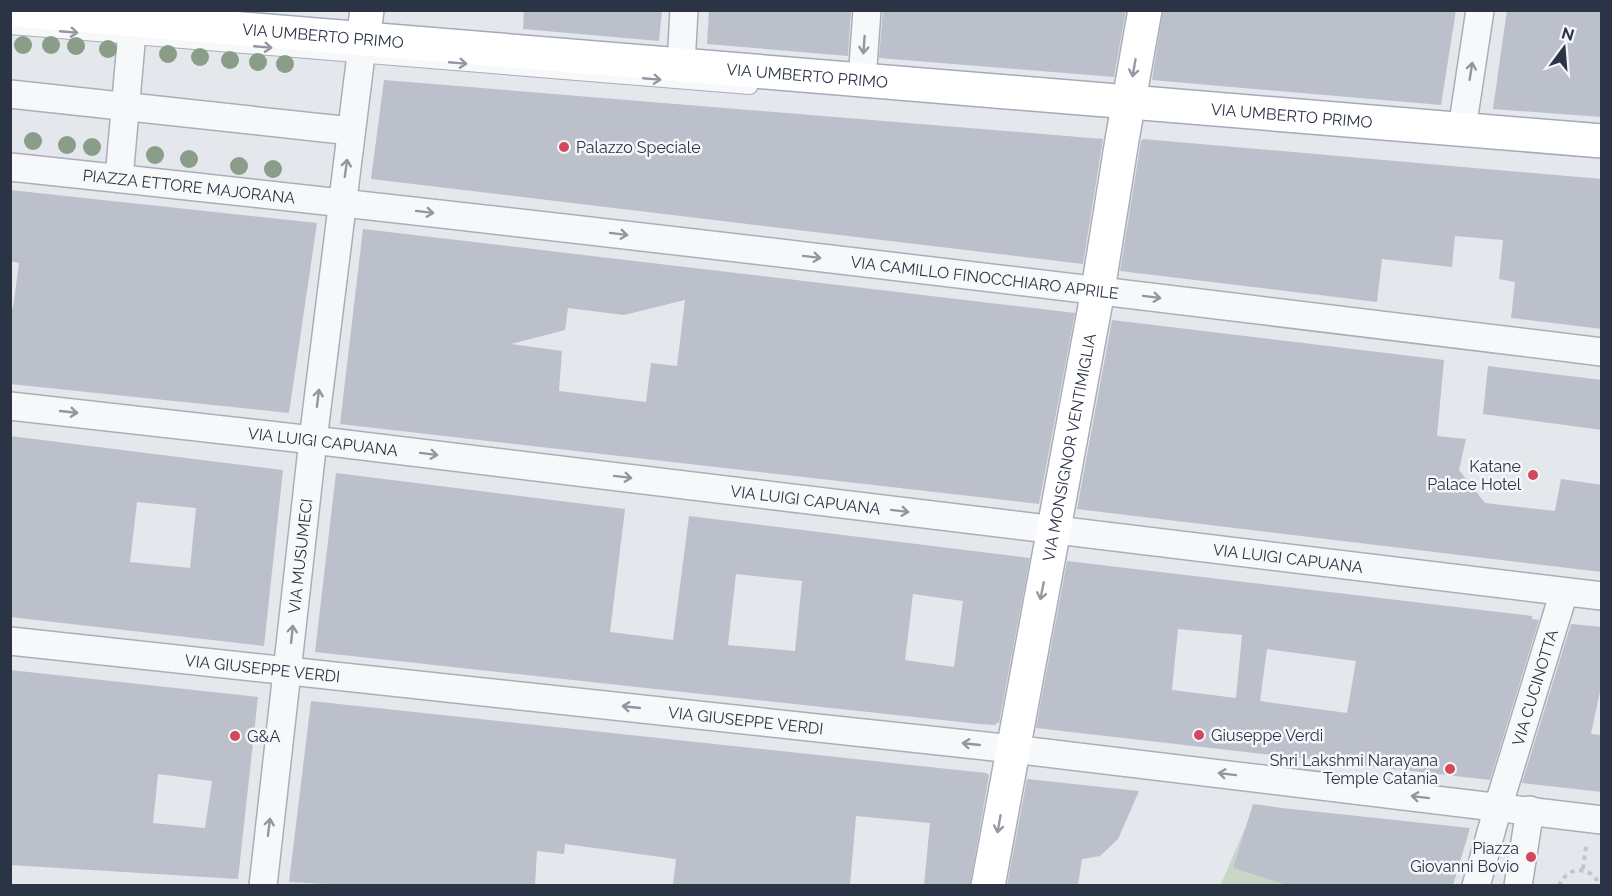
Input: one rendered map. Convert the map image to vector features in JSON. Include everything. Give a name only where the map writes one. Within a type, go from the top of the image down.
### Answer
[{"type":"main road","name":"VIA UMBERTO PRIMO","points":[[14,10],[133,22],[364,30],[681,65],[862,80],[1128,114],[1462,129],[1602,141]]},
{"type":"main road","name":"VIA MONSIGNOR VENTIMIGLIA","points":[[987,885],[1098,290],[1145,10]]},
{"type":"street","points":[[681,65],[684,10]]},
{"type":"street","points":[[862,80],[867,10]]},
{"type":"street","points":[[1462,129],[1480,10]]},
{"type":"street","points":[[119,178],[133,22]]},
{"type":"street","name":"VIA MUSUMECI","points":[[263,885],[313,440],[349,211],[351,131],[364,30]]},
{"type":"street","points":[[10,94],[351,131]]},
{"type":"street","name":"PIAZZA ETTORE MAJORANA","points":[[10,166],[119,178],[349,211]]},
{"type":"street","name":"VIA CAMILLO FINOCCHIARO APRILE","points":[[349,211],[1098,290],[1602,352]]},
{"type":"street","name":"VIA LUIGI CAPUANA","points":[[10,406],[313,440],[1602,597]]},
{"type":"street","name":"VIA CUCINOTTA","points":[[1494,797],[1564,592]]},
{"type":"street","name":"VIA GIUSEPPE VERDI","points":[[10,641],[1013,749],[1494,797]]},
{"type":"street","points":[[1476,885],[1494,797],[1594,828]]},
{"type":"street","points":[[1518,885],[1530,810]]},
{"type":"lane","points":[[10,27],[133,22]]},
{"type":"lane","points":[[364,30],[760,88]]},
{"type":"path","points":[[1583,869],[1594,828]]},
{"type":"path","points":[[1559,885],[1569,872],[1583,869],[1594,875],[1600,885]]},
{"type":"green space","points":[[1247,824],[1233,868],[1286,885],[1220,886]]},
{"type":"building","points":[[524,10],[662,10],[659,41],[523,29]]},
{"type":"building","points":[[709,10],[851,10],[848,56],[707,44]]},
{"type":"building","points":[[883,10],[1126,10],[1114,77],[879,58]]},
{"type":"building","points":[[1163,10],[1456,10],[1441,105],[1152,80]]},
{"type":"building","points":[[1507,10],[1602,10],[1602,117],[1493,109]]},
{"type":"building","points":[[384,80],[1103,139],[1083,264],[371,179]]},
{"type":"building","points":[[1143,139],[1602,179],[1602,329],[1511,318],[1515,282],[1499,279],[1503,240],[1455,236],[1452,267],[1382,259],[1377,302],[1120,271]]},
{"type":"building","points":[[10,190],[317,223],[289,413],[10,384],[10,308],[13,308],[19,263],[10,261]]},
{"type":"building","points":[[363,229],[1075,313],[1039,504],[340,424]],"holes":[[[685,300],[677,366],[651,363],[646,402],[559,391],[562,351],[511,344],[565,330],[568,308],[624,315]]]},
{"type":"building","points":[[1112,320],[1444,360],[1437,436],[1466,439],[1459,470],[1485,503],[1555,511],[1561,479],[1602,485],[1602,572],[1077,509]]},
{"type":"building","points":[[1488,366],[1602,380],[1602,430],[1483,414]]},
{"type":"building","points":[[10,436],[283,470],[264,646],[10,617]],"holes":[[[137,502],[196,508],[190,568],[130,562]]]},
{"type":"building","points":[[336,473],[625,509],[610,632],[673,640],[689,516],[1030,558],[999,723],[996,725],[315,652]],"holes":[[[736,574],[802,581],[795,651],[728,645]],[[913,594],[963,601],[954,667],[905,660]]]},
{"type":"building","points":[[1067,561],[1532,616],[1532,619],[1539,620],[1490,780],[1036,728]],"holes":[[[1178,629],[1242,635],[1236,698],[1172,690]],[[1267,649],[1356,661],[1347,713],[1260,701]]]},
{"type":"building","points":[[1571,624],[1602,627],[1602,682],[1591,734],[1602,735],[1602,792],[1522,783]]},
{"type":"building","points":[[10,670],[258,697],[238,879],[10,865]],"holes":[[[158,774],[212,781],[205,828],[153,823]]]},
{"type":"building","points":[[311,701],[986,773],[989,775],[970,885],[924,885],[930,823],[856,816],[850,885],[673,885],[676,859],[565,844],[564,854],[537,851],[535,885],[346,885],[289,882]]},
{"type":"building","points":[[1027,779],[1139,791],[1118,839],[1100,856],[1082,859],[1078,885],[1007,885]]},
{"type":"building","points":[[1253,804],[1470,828],[1453,885],[1286,885],[1233,868]]},
{"type":"place","name":"Palazzo Speciale","points":[[564,147]]},
{"type":"place","name":"Katane Palace Hotel","points":[[1533,475]]},
{"type":"place","name":"Giuseppe Verdi","points":[[1199,735]]},
{"type":"place","name":"G&A","points":[[235,736]]},
{"type":"place","name":"Shri Lakshmi Narayana Temple Catania","points":[[1450,769]]},
{"type":"place","name":"Piazza Giovanni Bovio","points":[[1531,857]]}]
